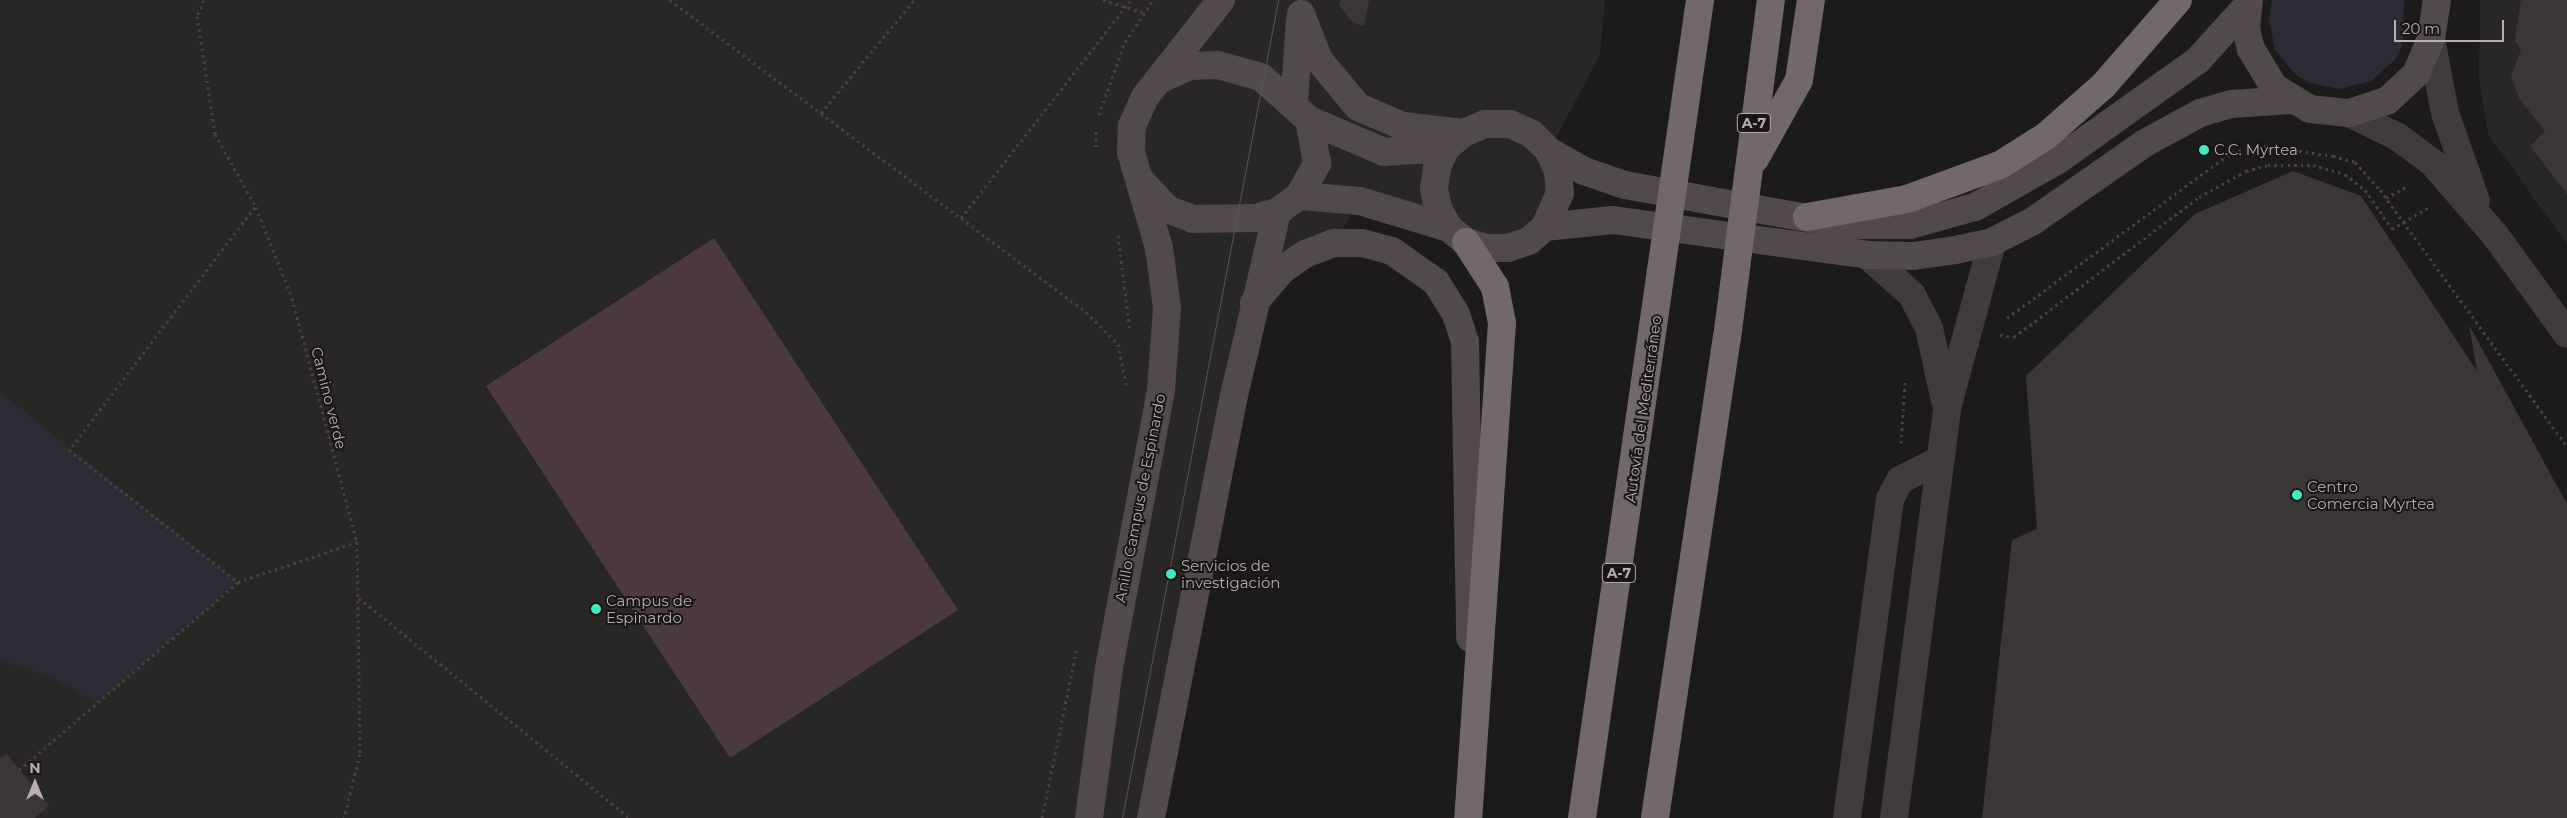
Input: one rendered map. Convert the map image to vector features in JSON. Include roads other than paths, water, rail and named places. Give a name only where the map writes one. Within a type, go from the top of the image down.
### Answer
[{"type":"highway","name":"Autovía del Mediterráneo","points":[[1582,818],[1655,328],[1700,0]]},
{"type":"highway","name":"A-7","points":[[1655,818],[1726,338],[1771,0]]},
{"type":"highway","points":[[1748,171],[1799,80],[1811,0]]},
{"type":"highway","points":[[1807,217],[1907,199],[2000,165],[2046,136],[2103,86],[2178,0]]},
{"type":"highway","points":[[1458,235],[1495,287],[1502,323],[1471,745],[1468,818]]},
{"type":"main road","name":"Anillo Campus de Espinardo","points":[[1089,818],[1108,668],[1161,390],[1167,308],[1159,248],[1131,152],[1132,126],[1145,97],[1164,77],[1221,0]]},
{"type":"main road","points":[[1302,112],[1384,152],[1455,141],[1485,124],[1510,124],[1532,134],[1549,151],[1584,171],[1625,185],[1845,224],[1910,224],[1975,207],[2058,160],[2166,85],[2216,43],[2248,3]]},
{"type":"main road","points":[[2248,3],[2246,28],[2254,56],[2274,87],[2292,100],[2319,111],[2349,113],[2378,105],[2402,89],[2416,74],[2433,14]]},
{"type":"main road","name":"Anillo Campus de Espinardo","points":[[1139,179],[1156,200],[1192,219],[1235,220],[1278,212],[1299,196],[1317,163],[1302,112],[1302,7]]},
{"type":"main road","points":[[1302,7],[1319,60],[1358,107],[1402,126],[1455,141]]},
{"type":"main road","name":"Anillo Campus de Espinardo","points":[[1164,77],[1190,66],[1232,68],[1261,77],[1302,112]]},
{"type":"main road","points":[[1546,227],[1613,220],[1867,255],[1914,256],[1992,242],[2074,197],[2145,143],[2200,113],[2232,104],[2292,100]]},
{"type":"main road","points":[[1455,141],[1437,167],[1434,188],[1438,209],[1458,235]]},
{"type":"main road","points":[[1299,196],[1360,201],[1458,235],[1508,248],[1528,241],[1546,227],[1560,193],[1558,171],[1549,151]]},
{"type":"main road","points":[[1150,818],[1254,303],[1278,212]]},
{"type":"main road","points":[[1254,303],[1304,254],[1334,243],[1362,243],[1416,265],[1436,282],[1456,314],[1465,342],[1471,745]]},
{"type":"street","points":[[2433,14],[2455,147],[2467,184],[2495,235]]},
{"type":"street","points":[[2349,113],[2416,150],[2456,190],[2495,235],[2567,334]]},
{"type":"street","points":[[1894,818],[1947,408],[1966,331],[1992,242]]},
{"type":"street","points":[[1867,255],[1912,295],[1929,328],[1947,408]]},
{"type":"street","points":[[1847,818],[1890,499],[1900,480],[1940,460]]},
{"type":"tram line","points":[[1122,818],[1278,0]]},
{"type":"place","name":"C.C. Myrtea","points":[[2204,150]]},
{"type":"place","name":"Centro Comercia Myrtea","points":[[2297,495]]},
{"type":"place","name":"Servicios de investigación","points":[[1171,574]]},
{"type":"place","name":"Campus de Espinardo","points":[[596,609]]}]
